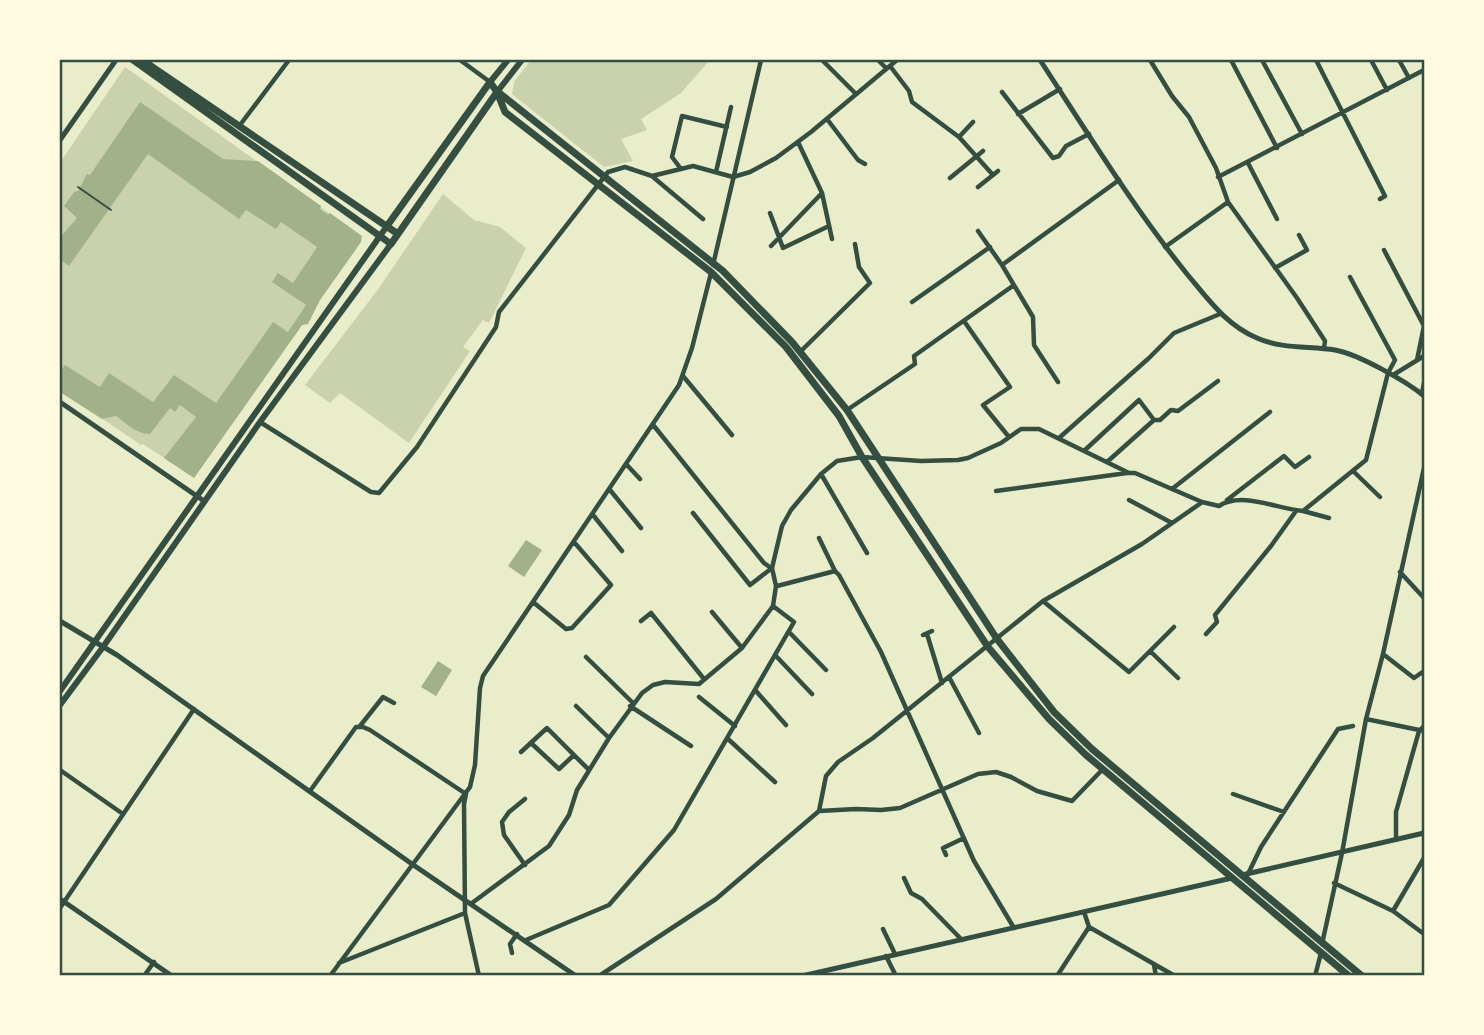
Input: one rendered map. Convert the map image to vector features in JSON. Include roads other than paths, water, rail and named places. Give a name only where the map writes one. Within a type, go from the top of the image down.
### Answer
[{"type":"main road","points":[[132,60],[391,244]]},
{"type":"main road","points":[[142,60],[398,234]]},
{"type":"main road","points":[[60,691],[387,226],[508,60]]},
{"type":"main road","points":[[60,705],[260,422],[522,60]]},
{"type":"main road","points":[[490,82],[497,92],[602,180],[712,267],[800,352],[847,410],[997,639],[1054,712],[1092,749],[1363,975]]},
{"type":"main road","points":[[712,267],[786,347],[839,416],[862,457],[988,647],[1049,719],[1103,769],[1349,975]]},
{"type":"street","points":[[60,140],[116,60]]},
{"type":"street","points":[[240,125],[289,60]]},
{"type":"street","points":[[460,60],[490,82]]},
{"type":"street","points":[[479,975],[465,913],[464,804],[475,765],[483,676],[654,426],[683,376],[761,60]]},
{"type":"street","points":[[822,60],[855,93]]},
{"type":"street","points":[[878,60],[888,67],[909,91],[912,102],[959,137],[993,175]]},
{"type":"street","points":[[652,176],[693,166],[733,177],[750,172],[799,142],[897,60]]},
{"type":"street","points":[[1040,60],[1165,247],[1220,314],[1257,339],[1283,346],[1324,348],[1352,355],[1423,394],[1424,383]]},
{"type":"street","points":[[1150,60],[1172,96],[1189,117],[1216,168],[1228,202],[1297,298],[1325,341],[1324,348]]},
{"type":"street","points":[[1231,60],[1277,148]]},
{"type":"street","points":[[1262,60],[1302,134]]},
{"type":"street","points":[[1316,60],[1385,196],[1380,199]]},
{"type":"street","points":[[1371,60],[1387,90]]},
{"type":"street","points":[[1399,60],[1409,78]]},
{"type":"street","points":[[1218,177],[1424,70]]},
{"type":"street","points":[[1018,114],[1060,89]]},
{"type":"street","points":[[1002,92],[1053,158],[1059,156],[1066,146],[1088,134]]},
{"type":"street","points":[[716,172],[731,107]]},
{"type":"street","points":[[681,169],[672,157],[682,116],[727,127]]},
{"type":"street","points":[[827,119],[858,160],[865,164]]},
{"type":"street","points":[[959,137],[973,122]]},
{"type":"street","points":[[799,142],[822,193],[832,239]]},
{"type":"street","points":[[950,178],[983,151]]},
{"type":"street","points":[[1248,163],[1277,219]]},
{"type":"street","points":[[260,422],[371,492],[379,493],[417,447],[496,327],[499,312],[608,172],[625,167],[652,176],[703,219]]},
{"type":"street","points":[[978,187],[998,171]]},
{"type":"street","points":[[1002,265],[1119,180]]},
{"type":"street","points":[[771,246],[822,193]]},
{"type":"street","points":[[1165,247],[1228,202]]},
{"type":"street","points":[[771,214],[783,248],[829,226]]},
{"type":"street","points":[[978,231],[1033,317],[1034,345],[1058,382]]},
{"type":"street","points":[[1275,268],[1307,250],[1299,234]]},
{"type":"street","points":[[800,352],[870,283],[859,267],[855,244]]},
{"type":"street","points":[[912,302],[989,247]]},
{"type":"street","points":[[1384,250],[1424,326],[1417,360]]},
{"type":"street","points":[[1303,511],[1366,460],[1395,360],[1350,276]]},
{"type":"street","points":[[847,410],[915,364],[915,356],[1014,285]]},
{"type":"street","points":[[1059,438],[1174,333],[1220,314]]},
{"type":"street","points":[[964,321],[1010,387],[983,405],[1009,437]]},
{"type":"street","points":[[1390,375],[1424,356]]},
{"type":"street","points":[[683,376],[732,435]]},
{"type":"street","points":[[1107,462],[1154,420],[1160,419],[1171,410],[1178,411],[1218,380]]},
{"type":"street","points":[[1085,450],[1139,400],[1154,420]]},
{"type":"street","points":[[60,402],[204,501]]},
{"type":"street","points":[[1171,489],[1270,412]]},
{"type":"street","points":[[654,426],[764,563],[772,569]]},
{"type":"street","points":[[472,903],[549,846],[569,816],[577,790],[631,705],[653,685],[665,682],[699,684],[742,648],[773,606],[776,586],[772,569],[782,526],[791,510],[821,474],[837,461],[862,457],[920,461],[958,460],[1001,443],[1021,429],[1039,429],[1129,473]]},
{"type":"street","points":[[996,491],[1135,473],[1202,502],[1219,506],[1284,456],[1295,467],[1310,457]]},
{"type":"street","points":[[627,465],[640,480]]},
{"type":"street","points":[[1315,975],[1342,853],[1366,719],[1424,468]]},
{"type":"street","points":[[1353,471],[1380,497]]},
{"type":"street","points":[[821,474],[867,553]]},
{"type":"street","points":[[1420,486],[1424,493]]},
{"type":"street","points":[[610,490],[641,528]]},
{"type":"street","points":[[1129,500],[1172,523]]},
{"type":"street","points":[[1226,501],[1254,501],[1329,518]]},
{"type":"street","points":[[599,975],[716,899],[819,811],[827,776],[838,762],[873,738],[1043,601],[1142,544],[1202,502]]},
{"type":"street","points":[[1206,634],[1217,622],[1215,615],[1296,511]]},
{"type":"street","points":[[693,513],[750,585],[772,569]]},
{"type":"street","points":[[593,515],[622,551]]},
{"type":"street","points":[[818,538],[881,652],[974,861],[1014,929]]},
{"type":"street","points":[[533,602],[566,629],[572,628],[611,586],[574,542]]},
{"type":"street","points":[[776,586],[835,571]]},
{"type":"street","points":[[1401,572],[1424,598]]},
{"type":"street","points":[[1043,601],[1129,672],[1174,627]]},
{"type":"street","points":[[526,940],[609,905],[674,830],[794,622],[773,606]]},
{"type":"street","points":[[712,612],[742,648]]},
{"type":"street","points":[[641,621],[651,613],[704,679]]},
{"type":"street","points":[[60,621],[103,646],[195,709],[412,864],[576,975]]},
{"type":"street","points":[[789,632],[826,670]]},
{"type":"street","points":[[928,633],[942,683]]},
{"type":"street","points":[[1151,652],[1178,678]]},
{"type":"street","points":[[1383,654],[1414,678],[1424,671]]},
{"type":"street","points":[[776,656],[813,694]]},
{"type":"street","points":[[586,657],[631,705],[691,746]]},
{"type":"street","points":[[949,677],[979,733]]},
{"type":"street","points":[[756,691],[786,725]]},
{"type":"street","points":[[310,791],[356,727],[360,726],[383,696],[394,703]]},
{"type":"street","points":[[699,697],[735,726]]},
{"type":"street","points":[[576,706],[609,738]]},
{"type":"street","points":[[172,975],[61,903],[195,709]]},
{"type":"street","points":[[1366,719],[1423,729],[1396,812],[1396,839]]},
{"type":"street","points":[[360,726],[466,794]]},
{"type":"street","points":[[1245,874],[1338,729],[1353,726]]},
{"type":"street","points":[[521,752],[547,728],[589,770]]},
{"type":"street","points":[[727,739],[775,782]]},
{"type":"street","points":[[531,743],[559,769],[574,755]]},
{"type":"street","points":[[819,811],[900,807],[978,774],[996,772],[1037,792],[1072,801],[1103,769]]},
{"type":"street","points":[[60,770],[123,814]]},
{"type":"street","points":[[330,975],[466,794]]},
{"type":"street","points":[[1233,794],[1284,812]]},
{"type":"street","points":[[525,799],[509,812],[502,822],[504,835],[525,865]]},
{"type":"street","points":[[802,975],[1014,929],[1424,833]]},
{"type":"street","points":[[946,855],[943,848],[964,838]]},
{"type":"street","points":[[1393,911],[1424,858]]},
{"type":"street","points":[[904,878],[911,893],[922,899],[962,940]]},
{"type":"street","points":[[1334,883],[1393,911],[1424,934]]},
{"type":"street","points":[[1084,912],[1089,926],[1175,975]]},
{"type":"street","points":[[338,964],[465,913]]},
{"type":"street","points":[[1057,975],[1089,926]]},
{"type":"street","points":[[883,929],[895,954]]},
{"type":"street","points":[[512,953],[510,944],[517,934]]},
{"type":"street","points":[[886,956],[896,975]]},
{"type":"street","points":[[144,975],[153,962]]},
{"type":"street","points":[[1154,964],[1156,975]]},
{"type":"lane","points":[[78,187],[111,210]]}]
